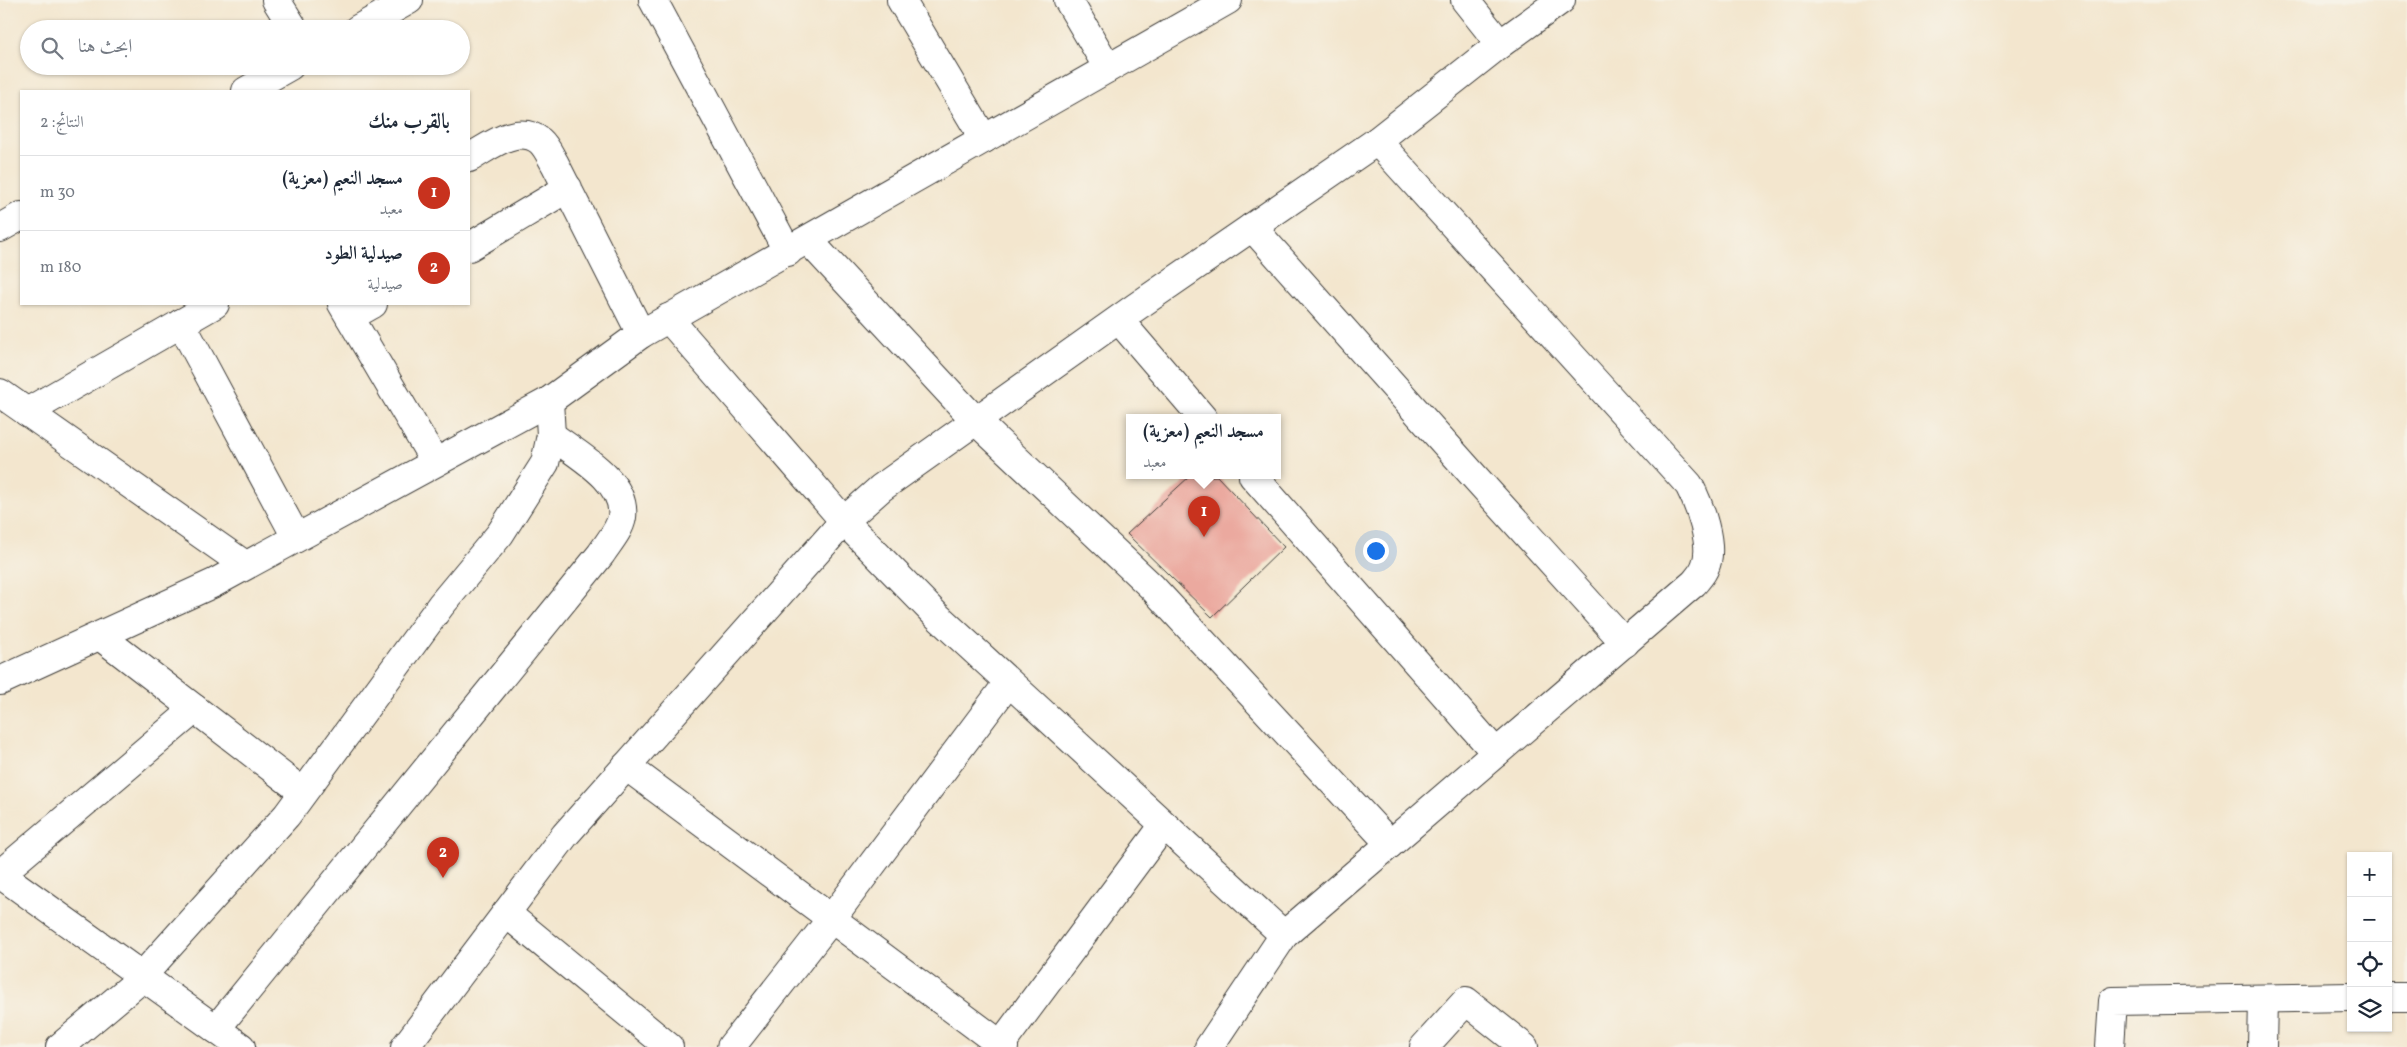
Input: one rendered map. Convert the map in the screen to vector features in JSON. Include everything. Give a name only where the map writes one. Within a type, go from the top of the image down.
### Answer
[{"type":"street","points":[[276,0],[288,20]]},
{"type":"street","points":[[374,20],[409,0]]},
{"type":"street","points":[[653,0],[798,246],[976,421],[1152,587],[1390,844]]},
{"type":"street","points":[[901,0],[984,139]]},
{"type":"street","points":[[1068,0],[1108,68]]},
{"type":"street","points":[[0,681],[214,583],[549,401],[641,334],[668,318],[798,246],[1228,0]]},
{"type":"street","points":[[1466,0],[1500,44]]},
{"type":"street","points":[[405,1047],[565,835],[844,521],[881,488],[1376,141],[1500,44],[1561,0]]},
{"type":"street","points":[[248,90],[274,75]]},
{"type":"street","points":[[470,157],[508,136],[530,136],[541,141],[568,188],[641,334]]},
{"type":"street","points":[[1209,1047],[1284,935],[1694,583],[1706,566],[1706,526],[1699,504],[1689,485],[1376,141]]},
{"type":"street","points":[[470,246],[568,188]]},
{"type":"street","points":[[0,228],[20,217]]},
{"type":"street","points":[[1252,227],[1473,476],[1625,642]]},
{"type":"street","points":[[27,412],[213,305]]},
{"type":"street","points":[[355,308],[435,462]]},
{"type":"street","points":[[668,318],[844,521],[936,615],[1284,935]]},
{"type":"street","points":[[1119,320],[1200,414]]},
{"type":"street","points":[[181,323],[296,537]]},
{"type":"street","points":[[0,393],[245,565]]},
{"type":"street","points":[[60,1047],[142,977],[287,814],[441,605],[500,534],[545,463],[551,435],[549,401]]},
{"type":"street","points":[[216,1029],[601,554],[619,526],[622,512],[617,491],[607,477],[551,435]]},
{"type":"street","points":[[1256,479],[1496,753]]},
{"type":"street","points":[[100,636],[303,792]]},
{"type":"street","points":[[731,1047],[832,918],[1008,683]]},
{"type":"street","points":[[196,709],[0,874],[241,1047]]},
{"type":"street","points":[[626,766],[1001,1046],[1164,825]]},
{"type":"street","points":[[506,913],[669,1047]]},
{"type":"street","points":[[2392,997],[2407,996]]},
{"type":"street","points":[[2110,1047],[2113,1001],[2347,997]]},
{"type":"street","points":[[2262,1047],[2263,999]]},
{"type":"street","points":[[1424,1047],[1466,1001],[1524,1047]]},
{"type":"building","points":[[1187,479],[1220,479],[1284,547],[1212,617],[1127,534]]},
{"type":"place","name":"مسجد النعيم (معزية)","points":[[1204,537]]},
{"type":"place","name":"صيدلية الطود","points":[[443,878]]}]
